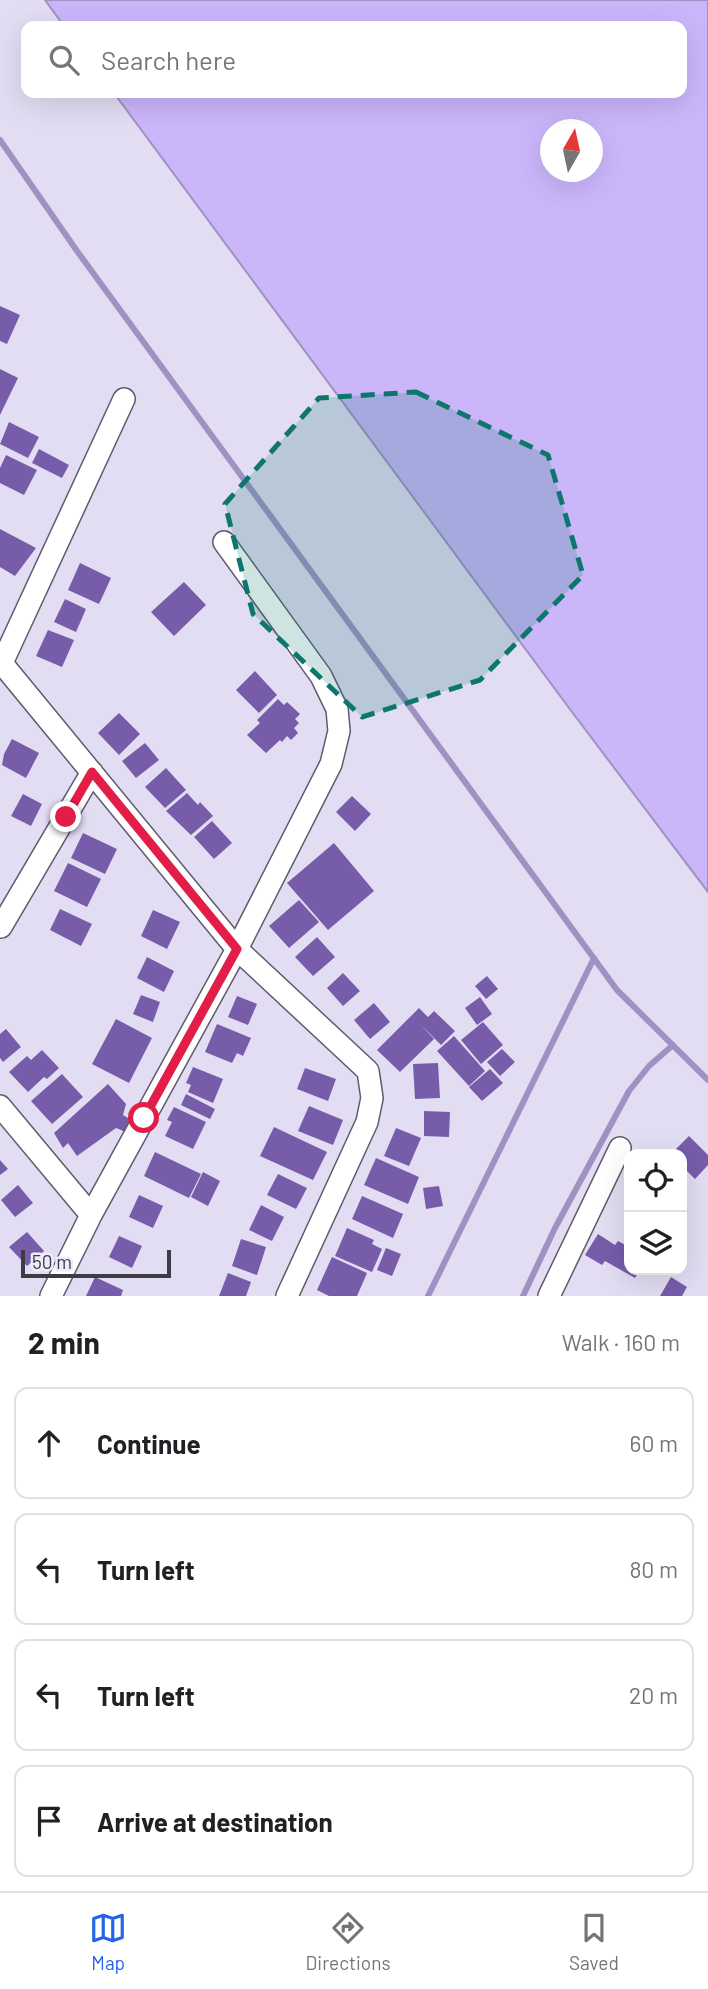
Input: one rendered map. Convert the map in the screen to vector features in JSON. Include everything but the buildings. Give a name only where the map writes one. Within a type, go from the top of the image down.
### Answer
[{"type":"street","points":[[124,399],[1,662],[237,949],[368,1071],[372,1098],[368,1122],[287,1296]]},
{"type":"street","points":[[51,1296],[91,1216],[237,949],[331,764],[339,732],[337,709],[321,676],[224,542]]},
{"type":"street","points":[[1,927],[92,772]]},
{"type":"street","points":[[0,1106],[91,1216]]},
{"type":"street","points":[[549,1296],[620,1148]]},
{"type":"highlighted area","points":[[416,392],[548,455],[583,575],[480,680],[362,717],[253,614],[225,504],[319,398]]},
{"type":"shaded area","points":[[45,0],[708,0],[708,892],[118,98],[687,98],[687,21],[60,21]]},
{"type":"waterway","points":[[0,140],[77,251],[617,990],[708,1080]]},
{"type":"waterway","points":[[428,1296],[594,958]]},
{"type":"waterway","points":[[523,1296],[555,1228],[629,1091],[649,1066],[673,1045]]},
{"type":"route","points":[[66,817],[92,772],[237,949],[144,1118]]}]
